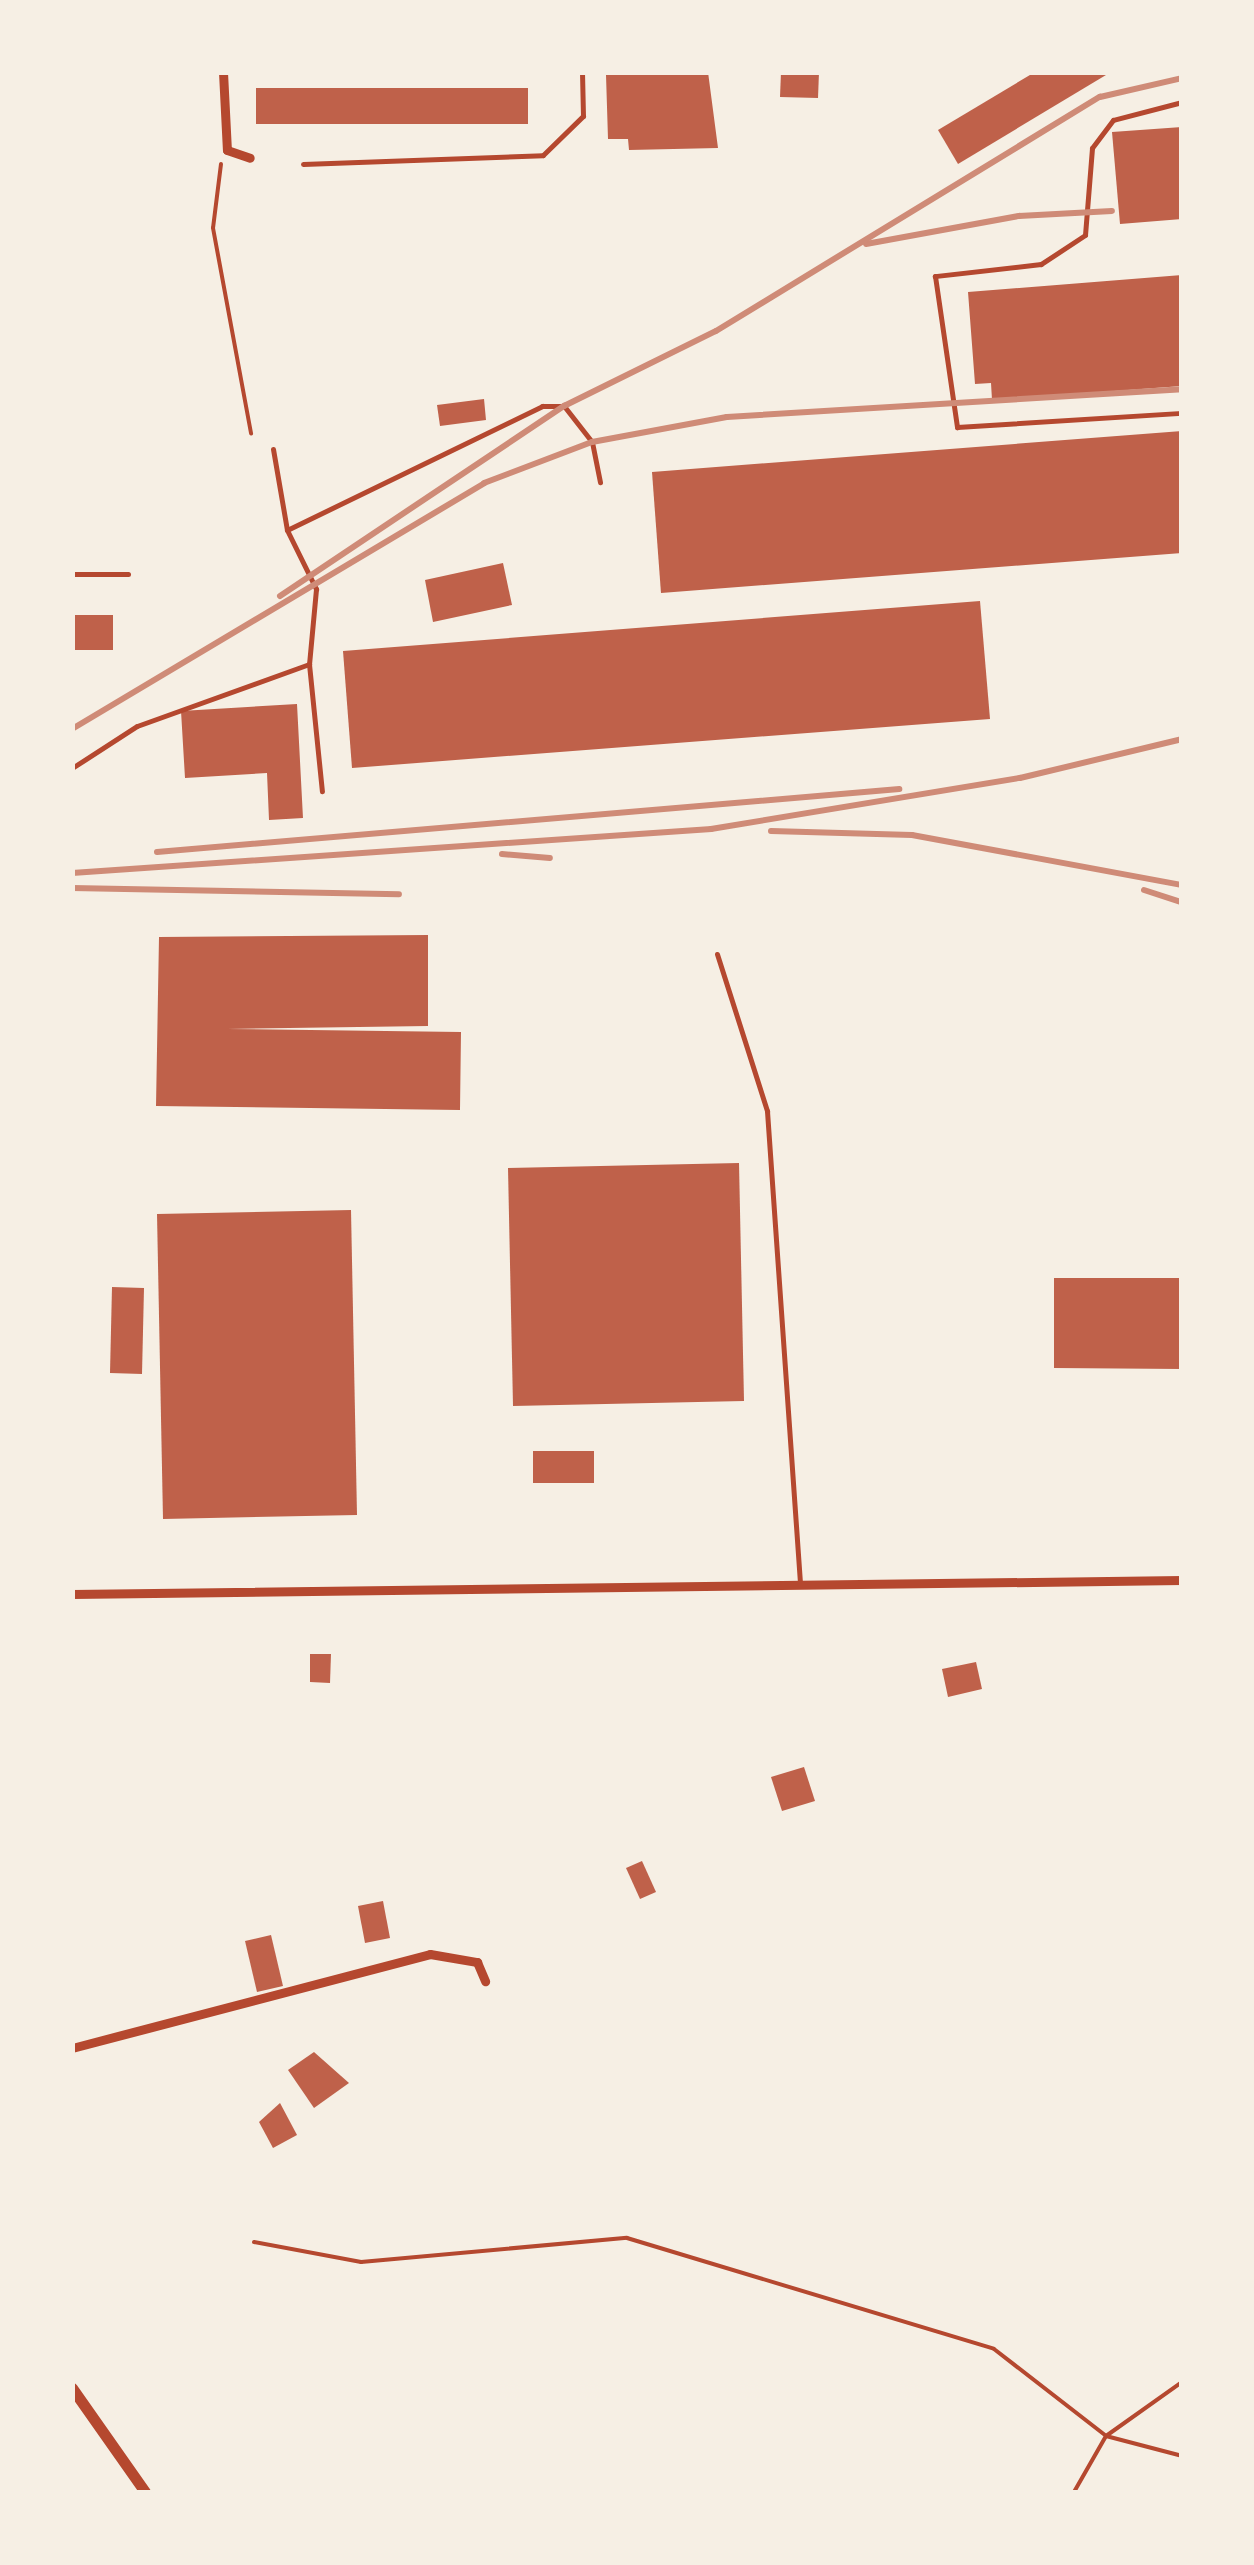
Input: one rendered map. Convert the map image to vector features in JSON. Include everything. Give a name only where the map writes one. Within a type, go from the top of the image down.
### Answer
[{"type":"street","points":[[222,72],[227,150],[250,158]]},
{"type":"street","points":[[72,1594],[1182,1580]]},
{"type":"street","points":[[72,2048],[430,1954],[477,1962],[485,1981]]},
{"type":"street","points":[[72,2388],[145,2492]]},
{"type":"lane","points":[[303,164],[543,155],[583,116],[582,72]]},
{"type":"lane","points":[[1182,102],[1113,120],[1092,148],[1085,236],[1041,264],[936,276],[957,427],[1182,413]]},
{"type":"lane","points":[[287,530],[542,406],[564,406],[592,442],[600,482]]},
{"type":"lane","points":[[272,450],[287,530],[316,589],[309,664],[322,791]]},
{"type":"lane","points":[[72,574],[128,574]]},
{"type":"lane","points":[[72,768],[136,726],[309,664]]},
{"type":"lane","points":[[717,954],[767,1111],[800,1587]]},
{"type":"path","points":[[227,150],[212,186],[213,228],[251,434]]},
{"type":"path","points":[[254,2242],[360,2262],[626,2238],[994,2348],[1106,2436],[1182,2456]]},
{"type":"path","points":[[1074,2492],[1106,2436],[1182,2382]]},
{"type":"building","points":[[708,72],[718,148],[629,150],[628,139],[608,139],[606,75]]},
{"type":"building","points":[[781,72],[819,72],[818,98],[780,97]]},
{"type":"building","points":[[1035,72],[1111,72],[958,164],[938,130]]},
{"type":"building","points":[[256,88],[528,88],[528,124],[256,124]]},
{"type":"building","points":[[1182,127],[1182,219],[1120,224],[1112,132]]},
{"type":"building","points":[[1182,275],[1182,386],[992,400],[991,383],[975,384],[968,292]]},
{"type":"building","points":[[484,399],[486,420],[440,426],[437,405]]},
{"type":"building","points":[[1182,431],[1182,553],[661,593],[652,472]]},
{"type":"building","points":[[503,563],[512,605],[433,622],[425,580]]},
{"type":"building","points":[[980,601],[990,719],[352,768],[343,651]]},
{"type":"building","points":[[72,615],[113,615],[113,650],[72,650]]},
{"type":"building","points":[[297,704],[303,818],[269,820],[267,773],[185,778],[181,711]]},
{"type":"building","points":[[428,935],[428,1026],[227,1029],[461,1032],[460,1110],[156,1106],[159,937]]},
{"type":"building","points":[[739,1163],[744,1401],[513,1406],[508,1168]]},
{"type":"building","points":[[351,1210],[357,1515],[163,1519],[157,1214]]},
{"type":"building","points":[[1054,1278],[1182,1278],[1182,1369],[1054,1368]]},
{"type":"building","points":[[112,1287],[144,1288],[142,1374],[110,1373]]},
{"type":"building","points":[[533,1451],[594,1451],[594,1483],[533,1483]]},
{"type":"building","points":[[310,1654],[331,1654],[330,1683],[310,1682]]},
{"type":"building","points":[[976,1662],[982,1689],[948,1697],[942,1669]]},
{"type":"building","points":[[804,1767],[815,1801],[782,1811],[771,1777]]},
{"type":"building","points":[[642,1861],[656,1892],[640,1899],[626,1868]]},
{"type":"building","points":[[383,1901],[390,1938],[365,1943],[358,1906]]},
{"type":"building","points":[[271,1935],[283,1986],[257,1992],[245,1941]]},
{"type":"building","points":[[314,2052],[349,2083],[314,2108],[288,2070]]},
{"type":"building","points":[[280,2103],[297,2135],[273,2148],[259,2122]]},
{"type":"railway","points":[[280,596],[564,406],[716,331],[1100,97],[1182,78]]},
{"type":"railway","points":[[866,244],[1019,216],[1112,211]]},
{"type":"railway","points":[[72,729],[484,483],[592,442],[727,417],[1182,389]]},
{"type":"railway","points":[[72,873],[711,829],[1020,778],[1182,739]]},
{"type":"railway","points":[[157,852],[899,789]]},
{"type":"railway","points":[[771,831],[912,835],[1182,885]]},
{"type":"railway","points":[[502,854],[550,858]]},
{"type":"railway","points":[[72,888],[399,894]]},
{"type":"railway","points":[[1144,890],[1182,902]]}]
